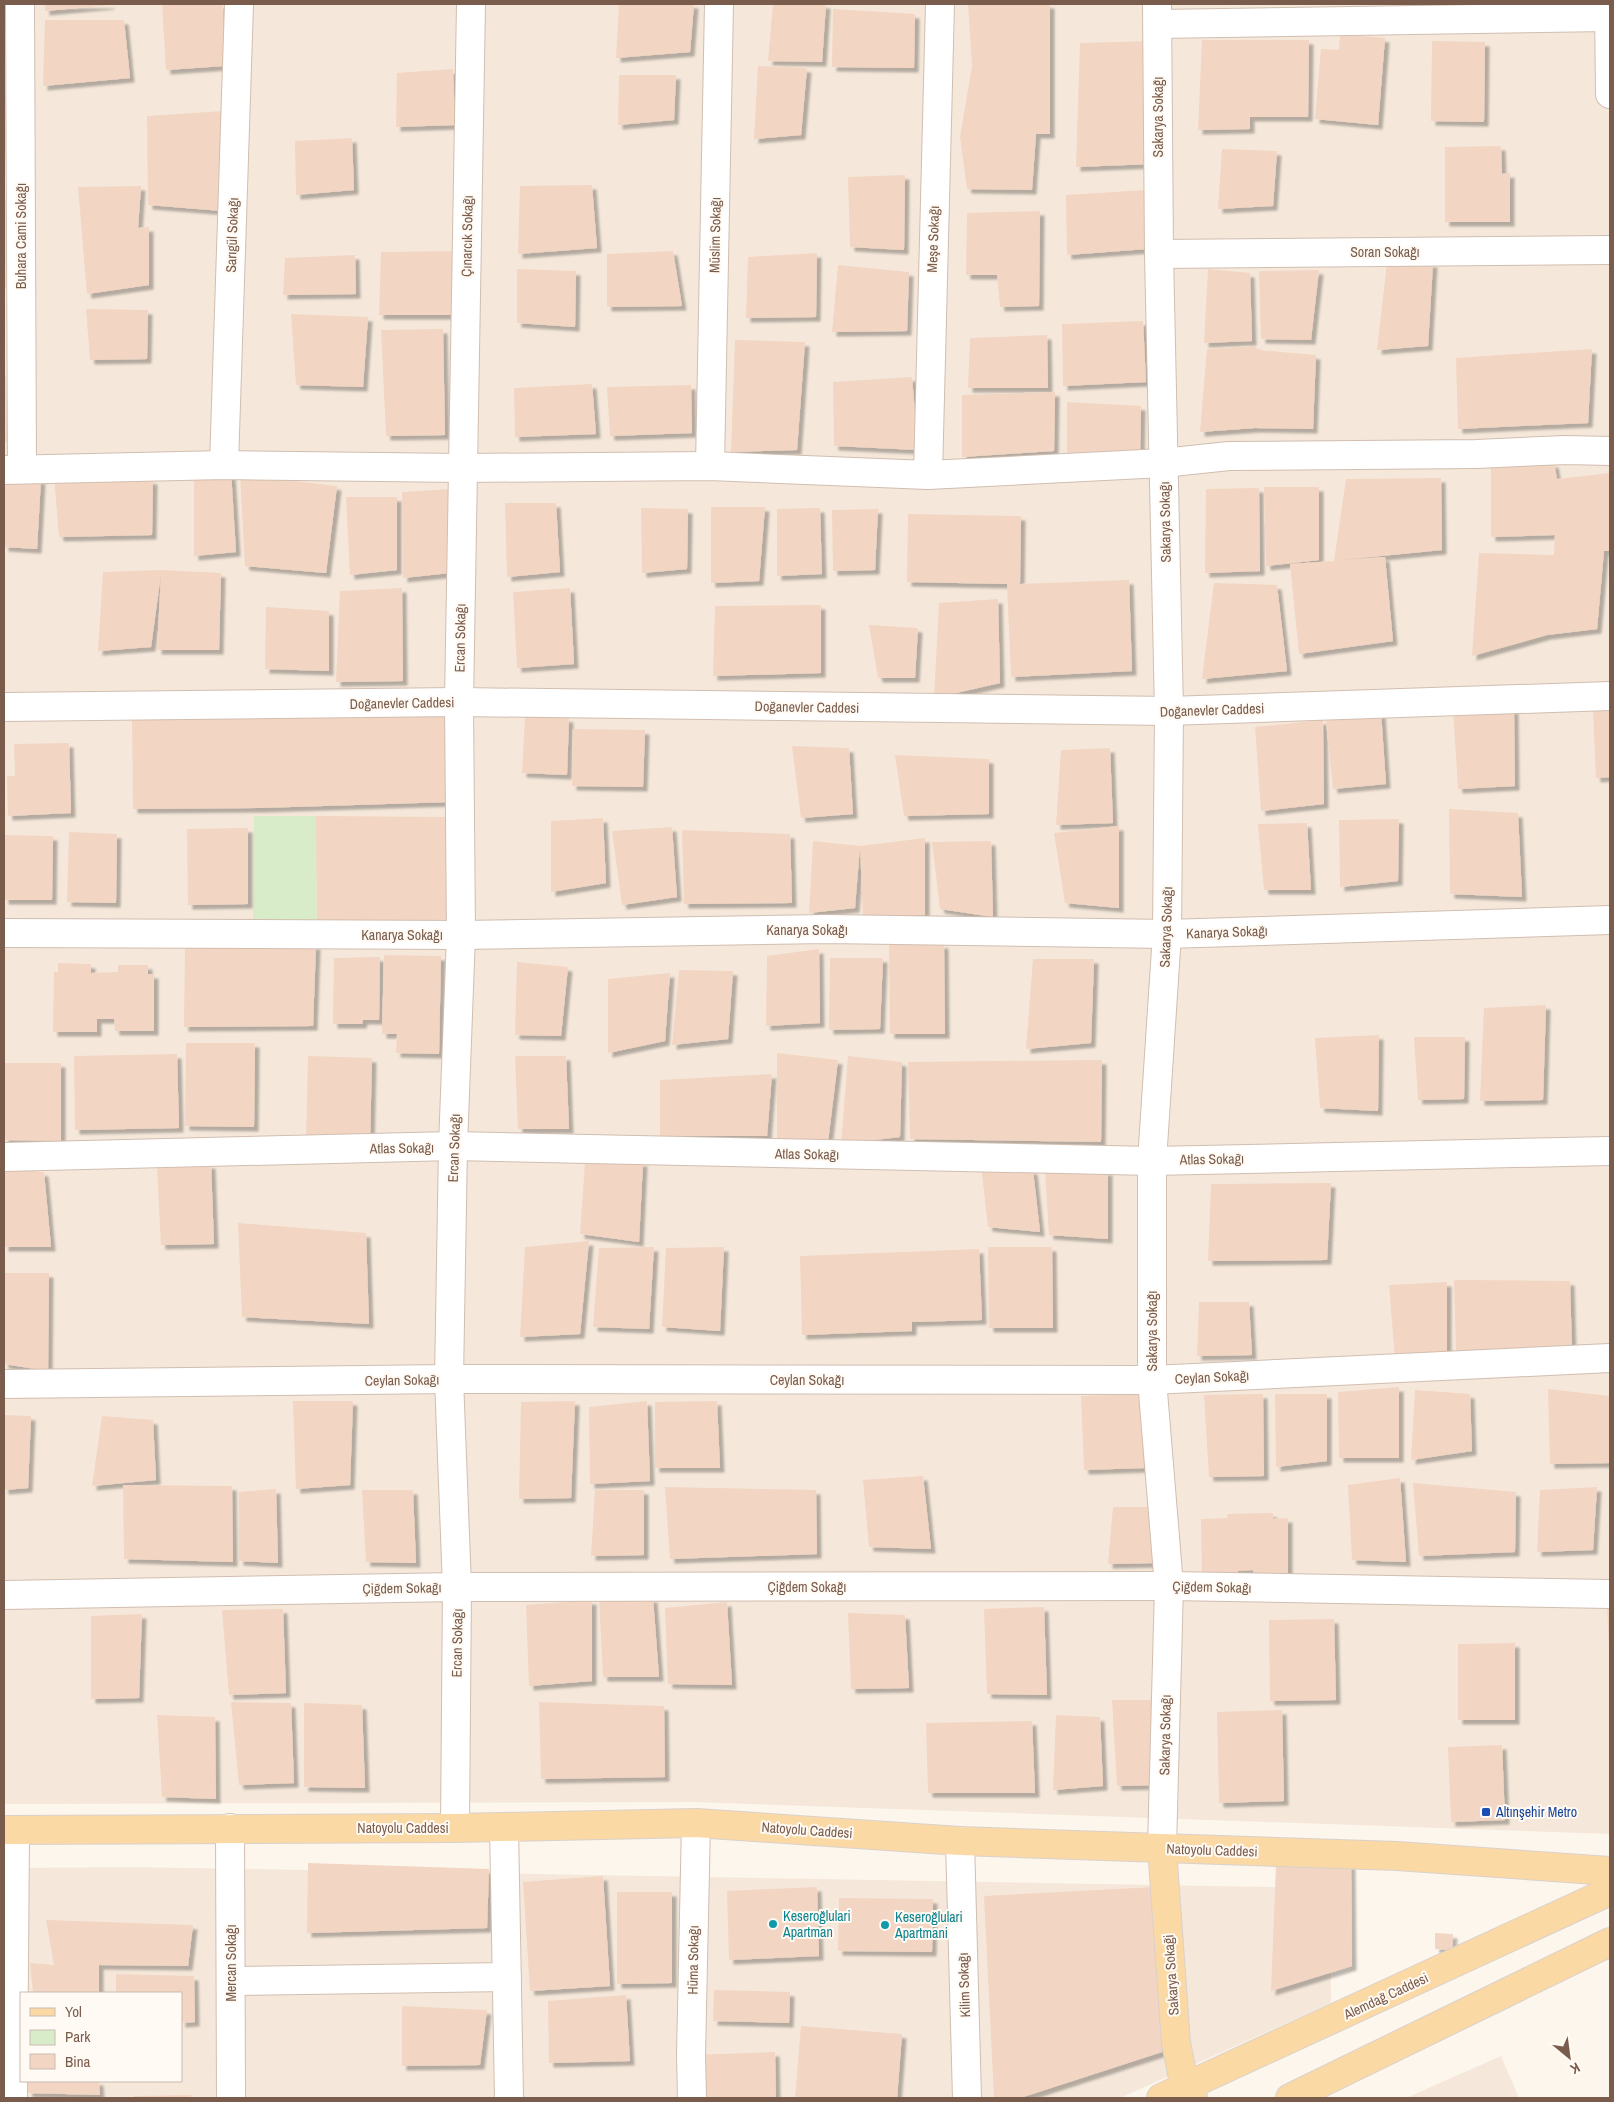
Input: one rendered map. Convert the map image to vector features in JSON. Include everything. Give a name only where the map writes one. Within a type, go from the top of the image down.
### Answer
[{"type":"main road","name":"Natoyolu Caddesi","points":[[9,1830],[455,1828],[696,1823],[960,1841],[1397,1856],[1610,1870]]},
{"type":"main road","name":"Sakarya Sokaği","points":[[1162,1848],[1180,2095]]},
{"type":"main road","name":"Alemdağ Caddesi","points":[[1180,2095],[1610,1891]]},
{"type":"main road","points":[[1290,2098],[1610,1942]]},
{"type":"street","name":"Buhara Cami Sokağı","points":[[13,469],[20,4]]},
{"type":"street","name":"Sarıgül Sokağı","points":[[224,465],[239,4]]},
{"type":"street","name":"Çınarcık Sokağı","points":[[462,468],[471,4]]},
{"type":"street","name":"Müslim Sokağı","points":[[710,466],[719,4]]},
{"type":"street","name":"Meşe Sokağı","points":[[928,475],[940,4]]},
{"type":"street","points":[[1157,14],[1609,10],[1610,92]]},
{"type":"street","name":"Sakarya Sokağı","points":[[1157,14],[1159,254],[1170,711],[1167,934],[1152,1161],[1152,1380],[1169,1586],[1162,1848]]},
{"type":"street","name":"Soran Sokağı","points":[[1159,254],[1610,250]]},
{"type":"street","points":[[13,469],[224,465],[462,468],[710,466],[928,475],[1163,463],[1229,456],[1476,454],[1565,450],[1610,451]]},
{"type":"street","name":"Ercan Sokağı","points":[[455,1828],[457,1587],[449,1380],[453,1146],[461,935],[459,702],[462,468]]},
{"type":"street","name":"Doğanevler Caddesi","points":[[4,707],[459,702],[1170,711],[1610,696]]},
{"type":"street","name":"Kanarya Sokağı","points":[[4,933],[461,935],[827,929],[1167,934],[1610,920]]},
{"type":"street","name":"Atlas Sokağı","points":[[4,1157],[453,1146],[1152,1161],[1610,1151]]},
{"type":"street","name":"Ceylan Sokağı","points":[[4,1384],[449,1380],[1152,1380],[1610,1358]]},
{"type":"street","name":"Çiğdem Sokağı","points":[[4,1595],[457,1587],[1169,1586],[1610,1594]]},
{"type":"street","name":"Hüma Sokağı","points":[[692,2098],[691,2055],[696,1823]]},
{"type":"street","points":[[504,1827],[509,2098]]},
{"type":"street","name":"Mercan Sokağı","points":[[230,1828],[231,2098]]},
{"type":"street","points":[[9,1830],[13,2098]]},
{"type":"street","name":"Kilim Sokağı","points":[[960,1841],[967,2098]]},
{"type":"street","points":[[231,1982],[507,1977]]},
{"type":"shaded area","points":[[4,4],[1610,4],[1610,1834],[694,1802],[4,1804]]},
{"type":"shaded area","points":[[133,1867],[1330,1888],[1331,2003],[1120,2098],[4,2098],[4,1868]]},
{"type":"shaded area","points":[[1501,2056],[1519,2098],[1406,2098]]},
{"type":"green space","points":[[254,816],[316,816],[317,925],[253,923]]},
{"type":"building","points":[[45,4],[110,4],[110,5],[45,11]]},
{"type":"building","points":[[162,4],[223,4],[224,66],[166,70]]},
{"type":"building","points":[[619,4],[694,4],[690,52],[616,58]]},
{"type":"building","points":[[773,4],[826,4],[822,62],[768,61]]},
{"type":"building","points":[[968,4],[1050,4],[1050,134],[1036,134],[1032,190],[967,189],[960,137],[972,66]]},
{"type":"building","points":[[833,9],[915,14],[914,68],[832,67]]},
{"type":"building","points":[[45,20],[124,20],[130,78],[43,86]]},
{"type":"building","points":[[1340,34],[1385,38],[1378,125],[1315,119],[1321,49],[1339,50]]},
{"type":"building","points":[[1202,40],[1309,40],[1308,117],[1250,117],[1250,129],[1198,130]]},
{"type":"building","points":[[1153,41],[1152,164],[1076,167],[1080,43]]},
{"type":"building","points":[[1432,41],[1485,42],[1484,122],[1431,121]]},
{"type":"building","points":[[758,66],[807,68],[801,135],[754,139]]},
{"type":"building","points":[[453,69],[455,125],[396,127],[397,73]]},
{"type":"building","points":[[619,75],[676,75],[674,120],[618,125]]},
{"type":"building","points":[[4,92],[15,92],[13,157],[4,158]]},
{"type":"building","points":[[223,111],[222,211],[148,205],[147,116]]},
{"type":"building","points":[[352,138],[354,190],[296,195],[295,141]]},
{"type":"building","points":[[1501,146],[1502,174],[1510,173],[1510,222],[1445,222],[1445,147]]},
{"type":"building","points":[[1222,149],[1277,151],[1273,206],[1218,209]]},
{"type":"building","points":[[905,175],[904,250],[850,247],[848,177]]},
{"type":"building","points":[[592,185],[597,248],[518,254],[520,186]]},
{"type":"building","points":[[141,186],[138,228],[149,227],[149,285],[87,294],[78,187]]},
{"type":"building","points":[[1146,190],[1147,249],[1067,255],[1066,195]]},
{"type":"building","points":[[4,199],[10,199],[10,289],[4,288]]},
{"type":"building","points":[[1040,211],[1039,306],[1000,307],[997,275],[966,275],[967,213]]},
{"type":"building","points":[[461,251],[458,315],[379,315],[381,252]]},
{"type":"building","points":[[673,251],[682,306],[607,307],[607,254]]},
{"type":"building","points":[[817,253],[816,317],[746,318],[748,257]]},
{"type":"building","points":[[355,255],[356,294],[283,295],[285,258]]},
{"type":"building","points":[[1387,263],[1433,263],[1428,346],[1377,350]]},
{"type":"building","points":[[838,265],[909,272],[907,331],[832,332]]},
{"type":"building","points":[[517,269],[576,271],[575,327],[517,323]]},
{"type":"building","points":[[1208,269],[1250,273],[1252,341],[1204,343]]},
{"type":"building","points":[[1319,270],[1311,340],[1261,339],[1259,271]]},
{"type":"building","points":[[86,309],[148,310],[147,359],[90,360]]},
{"type":"building","points":[[291,314],[368,317],[363,387],[296,385]]},
{"type":"building","points":[[1143,321],[1146,382],[1063,386],[1062,324]]},
{"type":"building","points":[[443,329],[445,435],[386,436],[381,330]]},
{"type":"building","points":[[1047,335],[1048,388],[968,388],[970,338]]},
{"type":"building","points":[[735,340],[805,342],[797,450],[731,452]]},
{"type":"building","points":[[1256,346],[1257,350],[1316,355],[1313,429],[1255,428],[1200,432],[1207,349]]},
{"type":"building","points":[[1592,349],[1588,423],[1458,429],[1456,358]]},
{"type":"building","points":[[4,377],[6,377],[7,442],[4,441]]},
{"type":"building","points":[[912,377],[918,450],[834,446],[833,382]]},
{"type":"building","points":[[592,384],[596,434],[515,437],[514,388]]},
{"type":"building","points":[[691,385],[692,433],[610,436],[607,387]]},
{"type":"building","points":[[1055,392],[1054,451],[962,457],[962,395]]},
{"type":"building","points":[[1067,402],[1141,406],[1140,458],[1067,459]]},
{"type":"building","points":[[1554,463],[1557,479],[1610,473],[1610,551],[1604,551],[1597,629],[1547,635],[1472,656],[1479,553],[1554,555],[1555,535],[1491,537],[1491,467]]},
{"type":"building","points":[[194,470],[231,471],[236,552],[194,556]]},
{"type":"building","points":[[240,475],[337,486],[326,573],[245,566]]},
{"type":"building","points":[[54,476],[153,480],[152,535],[59,537]]},
{"type":"building","points":[[1441,478],[1442,550],[1340,560],[1385,557],[1393,641],[1299,654],[1290,564],[1334,561],[1346,479]]},
{"type":"building","points":[[41,479],[37,549],[4,547],[4,482]]},
{"type":"building","points":[[1264,487],[1319,487],[1319,560],[1266,566]]},
{"type":"building","points":[[1259,488],[1260,571],[1205,573],[1206,489]]},
{"type":"building","points":[[451,489],[450,573],[403,578],[402,492]]},
{"type":"building","points":[[346,497],[397,497],[397,570],[350,575]]},
{"type":"building","points":[[505,503],[556,503],[560,572],[507,577]]},
{"type":"building","points":[[711,507],[765,507],[759,581],[711,583]]},
{"type":"building","points":[[641,508],[688,509],[687,569],[642,573]]},
{"type":"building","points":[[820,508],[822,574],[777,576],[777,509]]},
{"type":"building","points":[[878,509],[875,570],[833,571],[832,510]]},
{"type":"building","points":[[908,514],[1021,516],[1020,584],[1129,580],[1132,671],[1011,677],[1007,584],[907,582]]},
{"type":"building","points":[[161,570],[221,573],[219,650],[157,650],[161,574],[151,647],[98,651],[103,572]]},
{"type":"building","points":[[1214,583],[1277,585],[1287,671],[1202,679]]},
{"type":"building","points":[[402,588],[403,681],[336,682],[340,591]]},
{"type":"building","points":[[570,588],[574,664],[517,668],[513,592]]},
{"type":"building","points":[[998,599],[1000,683],[934,698],[939,603]]},
{"type":"building","points":[[821,605],[821,673],[713,676],[715,606]]},
{"type":"building","points":[[266,607],[329,611],[329,671],[265,669]]},
{"type":"building","points":[[869,625],[918,628],[915,678],[878,678]]},
{"type":"building","points":[[1453,709],[1514,709],[1515,786],[1458,789]]},
{"type":"building","points":[[1593,710],[1610,710],[1610,777],[1596,778]]},
{"type":"building","points":[[1381,712],[1386,784],[1333,789],[1326,721]]},
{"type":"building","points":[[449,713],[450,802],[259,808],[133,809],[132,714]]},
{"type":"building","points":[[525,716],[569,718],[567,775],[522,773]]},
{"type":"building","points":[[1323,720],[1324,804],[1261,811],[1255,727]]},
{"type":"building","points":[[573,729],[645,730],[643,787],[572,786]]},
{"type":"building","points":[[69,743],[71,813],[8,816],[7,776],[15,776],[14,744]]},
{"type":"building","points":[[792,746],[849,748],[853,814],[801,818]]},
{"type":"building","points":[[1110,748],[1113,823],[1056,825],[1061,750]]},
{"type":"building","points":[[895,755],[989,759],[989,814],[904,816]]},
{"type":"building","points":[[1449,809],[1518,813],[1522,897],[1450,894]]},
{"type":"building","points":[[316,816],[449,817],[449,925],[317,925]]},
{"type":"building","points":[[603,818],[606,883],[551,892],[551,821]]},
{"type":"building","points":[[1399,819],[1398,881],[1340,887],[1339,820]]},
{"type":"building","points":[[1307,823],[1311,890],[1264,890],[1258,824]]},
{"type":"building","points":[[1119,826],[1119,908],[1065,903],[1054,833]]},
{"type":"building","points":[[672,827],[677,897],[622,905],[612,831]]},
{"type":"building","points":[[248,828],[248,904],[188,905],[187,829]]},
{"type":"building","points":[[682,830],[790,834],[792,903],[684,904]]},
{"type":"building","points":[[69,832],[117,834],[116,903],[67,902]]},
{"type":"building","points":[[4,835],[53,836],[52,900],[4,900]]},
{"type":"building","points":[[925,838],[925,915],[863,916],[860,846]]},
{"type":"building","points":[[813,841],[860,846],[855,908],[809,913]]},
{"type":"building","points":[[991,841],[993,917],[940,909],[932,842]]},
{"type":"building","points":[[889,943],[944,944],[945,1034],[890,1034]]},
{"type":"building","points":[[185,944],[316,945],[313,1026],[184,1027]]},
{"type":"building","points":[[819,949],[820,1023],[766,1026],[767,956]]},
{"type":"building","points":[[384,955],[441,956],[439,1054],[396,1053],[397,1034],[382,1034]]},
{"type":"building","points":[[380,957],[379,1020],[363,1020],[362,1024],[333,1024],[334,958]]},
{"type":"building","points":[[830,958],[883,958],[880,1029],[829,1030]]},
{"type":"building","points":[[1033,959],[1094,959],[1091,1043],[1026,1049]]},
{"type":"building","points":[[517,962],[568,967],[561,1036],[515,1035]]},
{"type":"building","points":[[58,963],[91,964],[91,973],[118,972],[118,965],[148,965],[148,974],[154,974],[154,1031],[115,1031],[114,1019],[97,1019],[97,1032],[53,1032],[54,972],[58,972]]},
{"type":"building","points":[[679,970],[733,971],[728,1039],[672,1045]]},
{"type":"building","points":[[670,973],[665,1041],[608,1053],[608,979]]},
{"type":"building","points":[[1546,1005],[1543,1100],[1480,1101],[1484,1008]]},
{"type":"building","points":[[1379,1035],[1378,1111],[1320,1108],[1315,1038]]},
{"type":"building","points":[[1414,1037],[1465,1037],[1464,1099],[1418,1100]]},
{"type":"building","points":[[186,1043],[255,1043],[254,1127],[185,1126]]},
{"type":"building","points":[[777,1053],[838,1060],[828,1142],[777,1138]]},
{"type":"building","points":[[177,1054],[179,1128],[75,1130],[74,1056]]},
{"type":"building","points":[[308,1056],[372,1058],[370,1144],[306,1143]]},
{"type":"building","points":[[515,1056],[566,1056],[569,1129],[518,1129]]},
{"type":"building","points":[[848,1056],[902,1062],[900,1137],[841,1144]]},
{"type":"building","points":[[1102,1060],[1101,1142],[910,1139],[908,1062]]},
{"type":"building","points":[[4,1063],[61,1063],[61,1141],[4,1140]]},
{"type":"building","points":[[772,1074],[767,1136],[660,1136],[660,1080]]},
{"type":"building","points":[[585,1162],[643,1162],[639,1242],[580,1234]]},
{"type":"building","points":[[211,1164],[214,1244],[161,1245],[157,1168]]},
{"type":"building","points":[[981,1165],[1033,1170],[1040,1232],[988,1227]]},
{"type":"building","points":[[4,1169],[44,1172],[51,1247],[4,1247]]},
{"type":"building","points":[[1045,1171],[1108,1171],[1108,1239],[1049,1235]]},
{"type":"building","points":[[1331,1183],[1327,1260],[1208,1261],[1211,1184]]},
{"type":"building","points":[[238,1223],[366,1233],[369,1324],[242,1317]]},
{"type":"building","points":[[589,1241],[580,1334],[520,1337],[525,1247]]},
{"type":"building","points":[[654,1247],[649,1329],[593,1327],[599,1248]]},
{"type":"building","points":[[724,1247],[720,1331],[662,1327],[666,1248]]},
{"type":"building","points":[[988,1247],[1052,1247],[1053,1328],[989,1328]]},
{"type":"building","points":[[979,1249],[982,1320],[912,1322],[912,1331],[802,1335],[800,1256]]},
{"type":"building","points":[[4,1273],[49,1273],[48,1371],[4,1364]]},
{"type":"building","points":[[1454,1280],[1570,1281],[1572,1351],[1456,1353]]},
{"type":"building","points":[[1447,1282],[1447,1358],[1395,1359],[1389,1285]]},
{"type":"building","points":[[1199,1302],[1249,1302],[1252,1355],[1197,1356]]},
{"type":"building","points":[[1399,1387],[1399,1458],[1339,1458],[1338,1392]]},
{"type":"building","points":[[1548,1389],[1610,1396],[1610,1463],[1550,1464]]},
{"type":"building","points":[[1415,1390],[1470,1394],[1472,1451],[1411,1460]]},
{"type":"building","points":[[1141,1394],[1144,1468],[1084,1470],[1081,1396]]},
{"type":"building","points":[[1263,1394],[1264,1476],[1209,1477],[1204,1395]]},
{"type":"building","points":[[1275,1394],[1327,1394],[1327,1461],[1276,1467]]},
{"type":"building","points":[[293,1401],[353,1401],[350,1485],[296,1489]]},
{"type":"building","points":[[575,1401],[571,1498],[519,1499],[521,1402]]},
{"type":"building","points":[[647,1401],[650,1481],[590,1484],[589,1407]]},
{"type":"building","points":[[717,1401],[720,1468],[655,1468],[655,1402]]},
{"type":"building","points":[[4,1415],[31,1416],[28,1488],[4,1490]]},
{"type":"building","points":[[102,1416],[153,1420],[156,1480],[92,1486]]},
{"type":"building","points":[[923,1476],[931,1549],[869,1547],[863,1480]]},
{"type":"building","points":[[1400,1478],[1406,1562],[1352,1560],[1348,1485]]},
{"type":"building","points":[[1413,1483],[1516,1492],[1515,1552],[1419,1556]]},
{"type":"building","points":[[123,1485],[232,1486],[233,1562],[124,1559]]},
{"type":"building","points":[[665,1487],[816,1490],[817,1554],[670,1559]]},
{"type":"building","points":[[1597,1487],[1593,1550],[1537,1552],[1540,1490]]},
{"type":"building","points":[[276,1489],[278,1563],[239,1561],[239,1492]]},
{"type":"building","points":[[362,1490],[413,1490],[416,1563],[366,1562]]},
{"type":"building","points":[[595,1490],[644,1490],[644,1555],[591,1556]]},
{"type":"building","points":[[1113,1507],[1149,1507],[1154,1563],[1108,1564]]},
{"type":"building","points":[[1273,1513],[1273,1519],[1288,1518],[1288,1581],[1253,1581],[1253,1570],[1238,1571],[1238,1581],[1202,1582],[1201,1519],[1228,1518],[1227,1514]]},
{"type":"building","points":[[653,1598],[659,1677],[603,1677],[599,1599]]},
{"type":"building","points":[[592,1600],[592,1681],[529,1686],[526,1605]]},
{"type":"building","points":[[727,1602],[732,1685],[668,1684],[665,1608]]},
{"type":"building","points":[[1607,1605],[1610,1605],[1610,1649],[1609,1649]]},
{"type":"building","points":[[1044,1607],[1047,1695],[987,1694],[984,1609]]},
{"type":"building","points":[[283,1609],[286,1693],[229,1695],[222,1610]]},
{"type":"building","points":[[848,1613],[905,1615],[909,1688],[851,1689]]},
{"type":"building","points":[[142,1614],[139,1698],[91,1699],[91,1616]]},
{"type":"building","points":[[1334,1619],[1336,1700],[1270,1701],[1269,1620]]},
{"type":"building","points":[[1515,1643],[1515,1720],[1458,1720],[1458,1644]]},
{"type":"building","points":[[1112,1700],[1163,1700],[1163,1785],[1117,1786]]},
{"type":"building","points":[[231,1702],[291,1703],[294,1783],[239,1785]]},
{"type":"building","points":[[539,1702],[664,1706],[665,1777],[541,1779]]},
{"type":"building","points":[[304,1703],[362,1705],[365,1788],[304,1787]]},
{"type":"building","points":[[1282,1710],[1284,1801],[1219,1803],[1217,1712]]},
{"type":"building","points":[[157,1715],[215,1717],[216,1799],[162,1797]]},
{"type":"building","points":[[1056,1715],[1100,1717],[1103,1786],[1053,1790]]},
{"type":"building","points":[[1032,1721],[1035,1793],[928,1793],[926,1723]]},
{"type":"building","points":[[1502,1745],[1505,1820],[1451,1822],[1448,1747]]},
{"type":"building","points":[[308,1863],[489,1869],[487,1928],[307,1933]]},
{"type":"building","points":[[1351,1864],[1352,1966],[1271,1991],[1276,1865]]},
{"type":"building","points":[[603,1876],[610,1986],[530,1991],[523,1882]]},
{"type":"building","name":"Keseroğlulari Apartman","points":[[817,1887],[819,1956],[729,1960],[727,1891]]},
{"type":"building","points":[[1154,1887],[1162,2052],[1020,2098],[994,2098],[984,1896]]},
{"type":"building","points":[[617,1892],[672,1892],[672,1983],[617,1984]]},
{"type":"building","name":"Keseroğlulari Apartmani","points":[[839,1898],[933,1899],[932,1952],[838,1951]]},
{"type":"building","points":[[46,1920],[193,1925],[188,1966],[99,1965],[99,1992],[33,1992],[30,1963],[54,1965]]},
{"type":"building","points":[[1435,1933],[1453,1934],[1452,1950],[1435,1949]]},
{"type":"building","points":[[116,1974],[194,1976],[195,2022],[182,2023],[182,1992],[116,1992]]},
{"type":"building","points":[[714,1990],[790,1992],[789,2023],[713,2021]]},
{"type":"building","points":[[626,1995],[630,2061],[549,2063],[548,2001]]},
{"type":"building","points":[[402,2006],[487,2010],[480,2065],[402,2066]]},
{"type":"building","points":[[801,2026],[902,2034],[897,2098],[795,2098]]},
{"type":"building","points":[[775,2052],[776,2098],[692,2098],[691,2055]]},
{"type":"building","points":[[28,2082],[99,2082],[100,2095],[28,2093]]},
{"type":"building","points":[[191,2095],[191,2098],[134,2098],[134,2096]]},
{"type":"place","name":"Altınşehir Metro","points":[[1486,1812]]},
{"type":"place","name":"Keseroğlulari Apartman","points":[[773,1924]]},
{"type":"place","name":"Keseroğlulari Apartmani","points":[[885,1925]]}]
